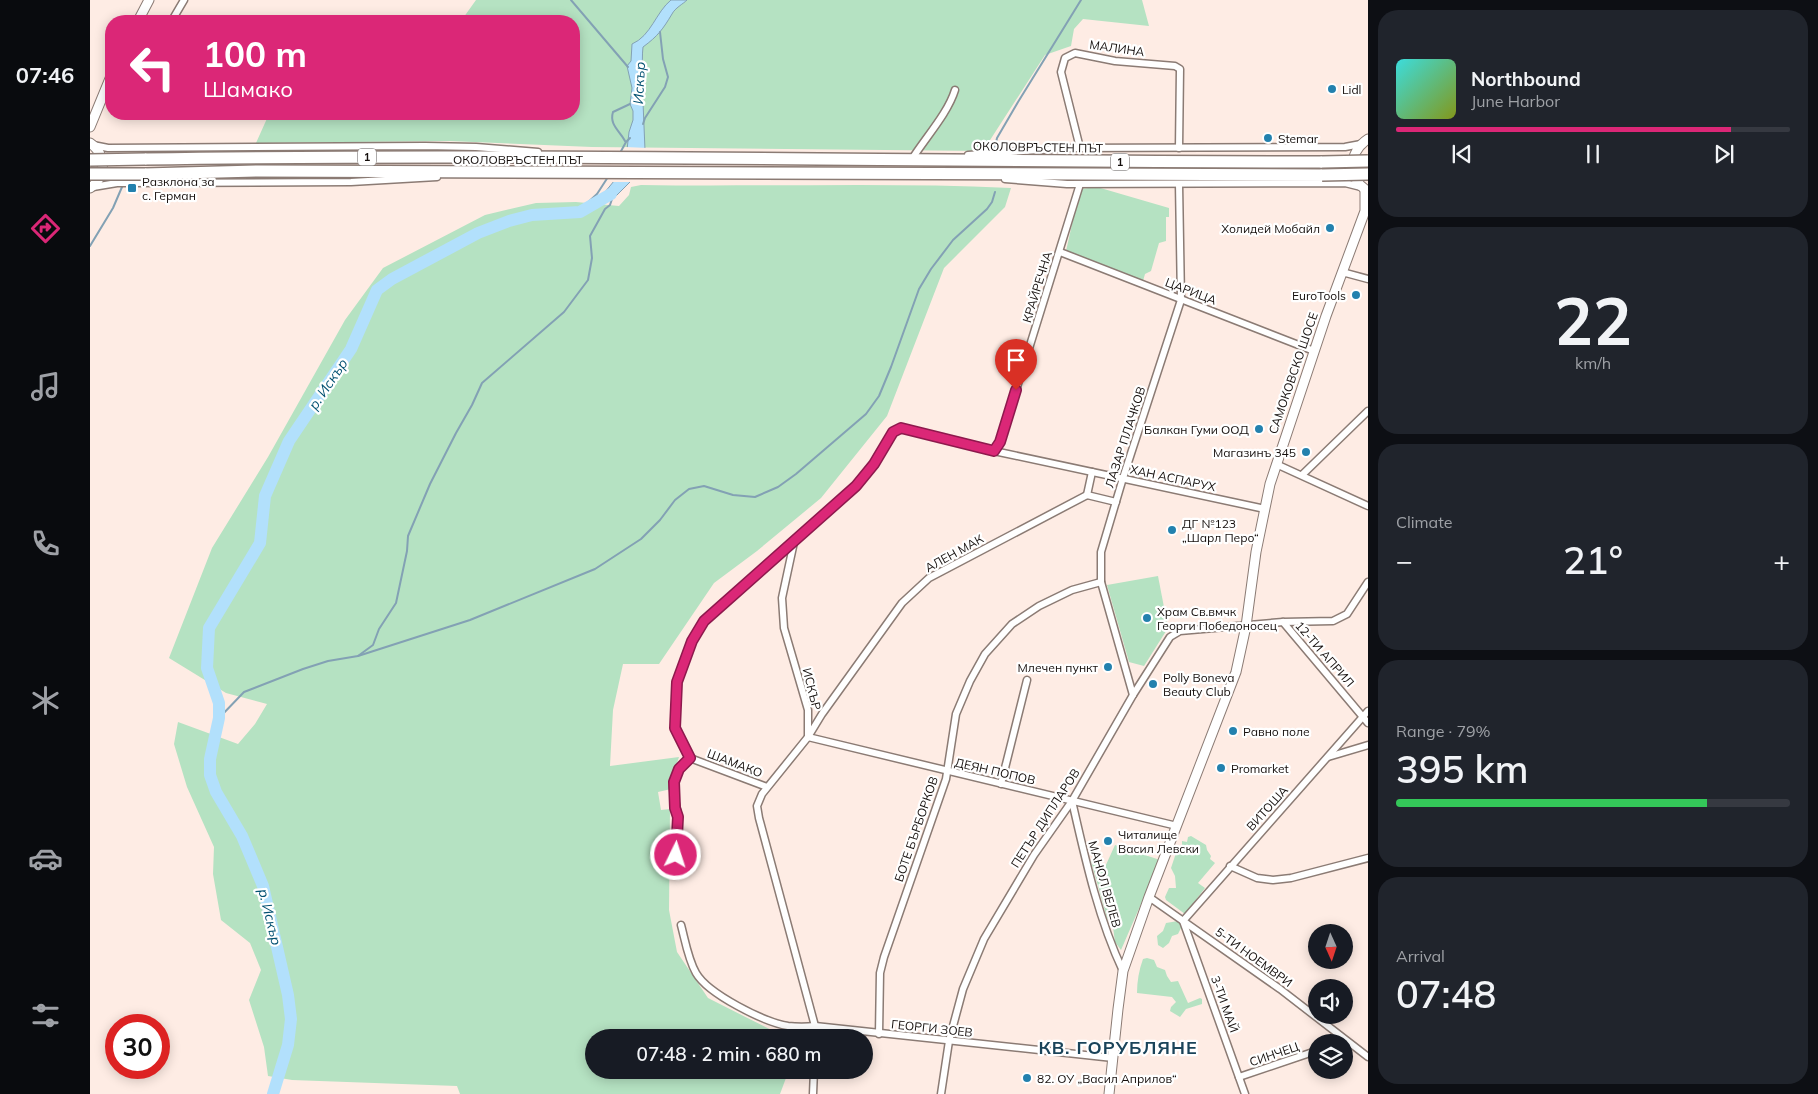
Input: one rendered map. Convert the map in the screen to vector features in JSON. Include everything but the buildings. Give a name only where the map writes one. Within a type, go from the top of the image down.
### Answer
[{"type":"highway","name":"ОКОЛОВРЪСТЕН ПЪТ","points":[[90,160],[589,156],[1108,162],[1368,161]]},
{"type":"highway","name":"ОКОЛОВРЪСТЕН ПЪТ","points":[[90,174],[257,171],[543,174],[1368,174]]},
{"type":"main road","points":[[141,15],[149,0]]},
{"type":"main road","points":[[90,126],[105,90]]},
{"type":"main road","points":[[1364,142],[1355,153],[1352,162],[1354,175],[1365,189]]},
{"type":"main road","points":[[91,143],[101,157],[103,167],[100,179],[91,188]]},
{"type":"main road","name":"САМОКОВСКО ШОСЕ","points":[[1109,1094],[1123,971],[1149,897],[1236,672],[1246,626],[1264,509],[1276,464],[1342,272],[1367,210],[1365,189]]},
{"type":"street","points":[[175,15],[184,0]]},
{"type":"street","name":"МАЛИНА","points":[[1080,148],[1061,72],[1065,58],[1075,53],[1115,61],[1175,66],[1180,69],[1179,148]]},
{"type":"street","points":[[915,159],[925,138],[951,104],[955,90]]},
{"type":"street","name":"ОКОЛОВРЪСТЕН ПЪТ","points":[[915,159],[1080,148],[1351,147],[1364,142]]},
{"type":"street","points":[[91,143],[108,148],[476,147],[589,156]]},
{"type":"street","points":[[91,188],[117,183],[351,182],[431,177],[543,174]]},
{"type":"street","name":"ОКОЛОВРЪСТЕН ПЪТ","points":[[947,174],[1080,184],[1345,183],[1365,189]]},
{"type":"street","name":"КРАЙРЕЧНА","points":[[994,451],[1000,442],[1080,184]]},
{"type":"street","name":"ЛАЗАР ПЛАЧКОВ","points":[[1132,695],[1101,582],[1101,552],[1181,300],[1179,184]]},
{"type":"street","name":"ЦАРИЦА","points":[[1060,252],[1314,351]]},
{"type":"street","points":[[1342,272],[1368,280]]},
{"type":"street","points":[[1302,475],[1368,411]]},
{"type":"street","name":"ХАН АСПАРУХ","points":[[794,542],[856,486],[874,464],[893,432],[901,428],[994,451],[1264,509]]},
{"type":"street","points":[[1276,464],[1368,506]]},
{"type":"street","points":[[1092,472],[1087,495],[1116,502]]},
{"type":"street","name":"АЛЕН МАК","points":[[808,737],[822,714],[902,603],[929,578],[1087,495]]},
{"type":"street","name":"ИСКЪР","points":[[794,542],[782,598],[784,628],[808,710],[808,737]]},
{"type":"street","name":"ШАМАКО","points":[[767,787],[690,758],[675,728],[677,682],[692,641],[704,621],[794,542]]},
{"type":"street","name":"БОТЕ БЪРБОРКОВ","points":[[879,1034],[880,973],[884,957],[946,780],[956,714],[970,681],[985,654],[1012,624],[1039,606],[1072,590],[1101,582]]},
{"type":"street","name":"ПЕТЪР ДИПЛАРОВ","points":[[941,1094],[949,1041],[963,989],[984,939],[1034,855],[1072,801],[1132,695],[1170,637],[1180,631],[1283,622],[1325,622],[1342,618],[1347,614],[1368,582]]},
{"type":"street","name":"12-ТИ АПРИЛ","points":[[1283,622],[1367,717]]},
{"type":"street","points":[[1001,784],[1028,680]]},
{"type":"street","name":"ВИТОША","points":[[1183,921],[1328,757],[1367,717]]},
{"type":"street","points":[[808,737],[767,787],[757,806],[815,1026]]},
{"type":"street","name":"ДЕЯН ПОПОВ","points":[[808,737],[1177,826]]},
{"type":"street","points":[[1328,757],[1368,745]]},
{"type":"street","points":[[675,867],[678,817],[675,808],[674,782],[679,769],[690,758]]},
{"type":"street","name":"МАНОЛ ВЕЛЕВ","points":[[1072,801],[1085,859],[1111,945],[1123,971]]},
{"type":"street","points":[[1230,866],[1257,878],[1273,880],[1291,878],[1368,858]]},
{"type":"street","name":"5-ТИ НОЕМВРИ","points":[[1149,897],[1280,989],[1335,1034]]},
{"type":"street","name":"3-ТИ МАЙ","points":[[1183,921],[1245,1094]]},
{"type":"street","name":"ГЕОРГИ ЗОЕВ","points":[[681,925],[694,971],[703,983],[761,1018],[788,1026],[815,1026],[1112,1058]]},
{"type":"street","name":"5-ТИ НОЕМВРИ","points":[[1353,1047],[1368,1056]]},
{"type":"street","name":"СИНЧЕЦ","points":[[1239,1077],[1308,1054]]},
{"type":"street","points":[[813,1094],[814,1079]]},
{"type":"green space","points":[[476,0],[1142,0],[1149,26],[1083,19],[1074,29],[1071,46],[1045,55],[983,151],[592,147],[449,141],[256,143],[266,120],[580,120],[580,15],[465,15]]},
{"type":"green space","points":[[641,185],[919,185],[1011,188],[1005,207],[944,268],[887,416],[821,498],[757,551],[714,583],[659,664],[623,664],[613,710],[610,766],[679,757],[671,789],[658,792],[661,810],[670,809],[669,910],[677,952],[708,998],[769,1029],[585,1029],[585,1079],[786,1079],[780,1094],[460,1094],[457,1086],[292,1080],[268,1076],[264,1047],[249,1000],[261,970],[250,943],[221,920],[213,874],[214,847],[187,787],[174,744],[178,722],[238,744],[255,724],[267,704],[226,693],[169,658],[212,548],[268,457],[345,320],[383,268],[485,215],[536,203],[576,202],[619,206],[629,195],[631,187]]},
{"type":"green space","points":[[1097,187],[1169,208],[1169,217],[1166,217],[1166,241],[1159,243],[1151,271],[1145,274],[1143,281],[1066,251],[1080,189]]},
{"type":"green space","points":[[1158,576],[1168,628],[1144,666],[1129,662],[1107,585]]},
{"type":"green space","points":[[1191,836],[1206,845],[1211,856],[1210,859],[1215,863],[1198,883],[1205,888],[1185,914],[1166,900],[1165,897],[1169,888],[1176,888],[1175,876],[1171,868],[1177,850],[1182,849],[1182,841],[1187,842],[1188,837]]},
{"type":"green space","points":[[1115,845],[1160,860],[1121,950],[1115,942],[1113,927],[1107,918],[1091,861],[1105,867]]},
{"type":"green space","points":[[1178,921],[1182,926],[1178,934],[1172,936],[1169,943],[1163,948],[1158,945],[1157,936],[1163,931],[1166,923]]},
{"type":"green space","points":[[1143,959],[1154,960],[1157,967],[1165,970],[1171,982],[1178,981],[1188,1003],[1200,998],[1202,999],[1202,1004],[1186,1009],[1180,1017],[1170,1011],[1176,1002],[1172,997],[1137,993],[1140,967]]},
{"type":"water","name":"Искър","points":[[671,0],[687,0],[675,10],[656,36],[643,47],[641,90],[639,95],[643,102],[645,150],[634,178],[616,196],[596,203],[623,170],[626,159],[629,132],[633,120],[633,111],[630,104],[632,88],[627,66],[631,61],[632,44],[649,30],[661,11]]},
{"type":"pier","points":[[625,147],[648,148],[645,165],[634,182],[611,182],[621,169]]},
{"type":"waterway","name":"Искър","points":[[571,0],[628,67]]},
{"type":"waterway","points":[[995,147],[997,138],[1018,102],[1081,0]]},
{"type":"waterway","name":"Искър","points":[[643,124],[665,87],[668,77],[663,59],[660,32]]},
{"type":"waterway","name":"Искър","points":[[625,141],[612,121],[612,117],[613,112],[630,104]]},
{"type":"waterway","points":[[620,153],[630,138]]},
{"type":"waterway","points":[[580,212],[597,194],[608,177]]},
{"type":"waterway","points":[[90,246],[113,208],[122,187]]},
{"type":"waterway","points":[[358,656],[470,620],[595,569],[641,539],[660,520],[675,500],[689,489],[704,486],[733,495],[755,497],[778,487],[796,474],[866,414],[879,396],[919,289],[931,269],[953,240],[987,209],[992,202],[995,192]]},
{"type":"waterway","name":"р. Искър","points":[[273,1094],[288,1045],[291,1019],[288,995],[263,886],[242,836],[216,792],[210,775],[210,759],[219,718],[219,703],[207,668],[209,628],[260,543],[265,496],[289,441],[351,349],[377,290],[392,279],[478,233],[509,221],[532,215],[580,212],[611,194]]},
{"type":"waterway","name":"р. Искър","points":[[219,718],[244,692],[328,661],[358,656],[373,645],[379,629],[396,603],[407,551],[408,536],[430,484],[482,383],[564,312],[588,280],[592,258],[590,236],[605,209],[610,205],[613,196]]},
{"type":"place","name":"Lidl","points":[[1332,89]]},
{"type":"place","name":"Stemar","points":[[1268,138]]},
{"type":"place","name":"Разклона за с. Герман","points":[[132,188]]},
{"type":"place","name":"Холидей Мобайл","points":[[1330,228]]},
{"type":"place","name":"EuroTools","points":[[1356,295]]},
{"type":"place","name":"Балкан Гуми ООД","points":[[1259,429]]},
{"type":"place","name":"Магазинъ 345","points":[[1306,452]]},
{"type":"place","name":"ДГ №123 „Шарл Перо“","points":[[1172,530]]},
{"type":"place","name":"Храм Св.вмчк Георги Победоносец","points":[[1147,618]]},
{"type":"place","name":"Млечен пункт","points":[[1108,667]]},
{"type":"place","name":"Polly Boneva Beauty Club","points":[[1153,684]]},
{"type":"place","name":"Равно поле","points":[[1233,731]]},
{"type":"place","name":"Promarket","points":[[1221,768]]},
{"type":"place","name":"Читалище Васил Левски","points":[[1108,841]]},
{"type":"place","name":"82. ОУ „Васил Априлов“","points":[[1027,1078]]},
{"type":"district","name":"КВ. ГОРУБЛЯНЕ","points":[[1118,1047]]},
{"type":"route","points":[[676,855],[678,817],[673,788],[675,775],[690,758],[675,728],[677,682],[692,641],[704,621],[856,486],[874,464],[893,432],[901,428],[994,451],[1000,442],[1016,390]]}]
